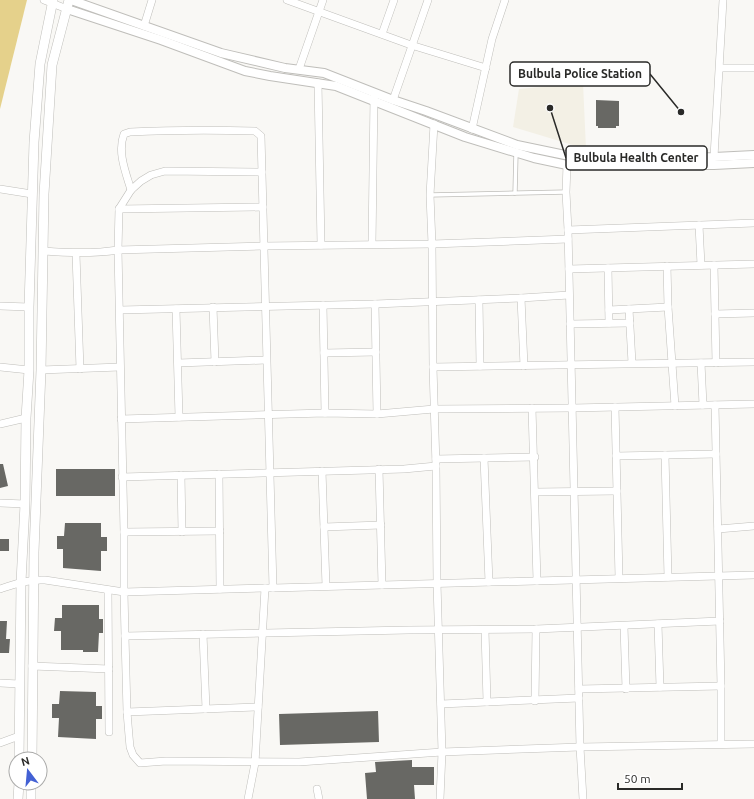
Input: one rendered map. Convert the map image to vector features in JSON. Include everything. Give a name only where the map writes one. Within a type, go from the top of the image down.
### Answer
[{"type":"main road","points":[[19,751],[21,582],[29,370],[32,194],[40,64],[50,1]]},
{"type":"main road","points":[[32,751],[34,552],[41,370],[44,194],[52,65],[69,3]]},
{"type":"street","points":[[144,26],[152,0]]},
{"type":"street","points":[[287,0],[411,45],[486,68]]},
{"type":"street","points":[[299,69],[323,0]]},
{"type":"street","points":[[382,34],[394,0]]},
{"type":"street","points":[[393,100],[428,0]]},
{"type":"street","points":[[472,129],[492,39],[505,0]]},
{"type":"street","points":[[714,157],[723,0]]},
{"type":"street","points":[[50,1],[69,3],[144,26],[221,53],[264,64],[324,73],[517,146],[565,155],[617,158],[754,155]]},
{"type":"street","points":[[69,3],[161,40],[245,71],[336,86],[465,137],[534,158],[567,165],[714,165],[754,163]]},
{"type":"street","points":[[720,68],[754,68]]},
{"type":"street","points":[[318,83],[321,245]]},
{"type":"street","points":[[372,244],[374,92]]},
{"type":"street","points":[[434,124],[430,195],[437,583],[442,752],[440,799]]},
{"type":"street","points":[[131,190],[122,152],[122,139],[124,134],[130,132],[174,130],[255,131],[261,136],[270,473],[269,588],[263,633],[255,763],[248,799]]},
{"type":"street","points":[[567,165],[566,192],[580,747],[583,799]]},
{"type":"street","points":[[262,172],[165,171],[145,178],[131,190],[119,209],[118,250],[125,636],[127,712],[130,747],[133,755],[140,763],[166,761],[255,763],[299,762],[442,752],[580,747],[754,744]]},
{"type":"street","points":[[0,189],[32,194]]},
{"type":"street","points":[[119,209],[263,207]]},
{"type":"street","points":[[568,230],[754,223]]},
{"type":"street","points":[[699,225],[701,265]]},
{"type":"street","points":[[44,251],[76,254],[102,253],[118,250],[263,246],[432,244],[568,239]]},
{"type":"street","points":[[76,254],[80,369]]},
{"type":"street","points":[[569,269],[754,264]]},
{"type":"street","points":[[714,265],[716,363]]},
{"type":"street","points":[[667,266],[671,363],[675,406]]},
{"type":"street","points":[[608,268],[609,323]]},
{"type":"street","points":[[120,310],[375,304],[522,298],[569,294]]},
{"type":"street","points":[[522,298],[524,366]]},
{"type":"street","points":[[479,300],[480,366]]},
{"type":"street","points":[[375,304],[377,414]]},
{"type":"street","points":[[323,305],[325,413]]},
{"type":"street","points":[[0,306],[29,307]]},
{"type":"street","points":[[213,307],[215,362]]},
{"type":"street","points":[[609,310],[668,307]]},
{"type":"street","points":[[176,309],[179,417]]},
{"type":"street","points":[[629,309],[632,364]]},
{"type":"street","points":[[715,314],[754,313]]},
{"type":"street","points":[[570,324],[630,323]]},
{"type":"street","points":[[324,353],[376,352]]},
{"type":"street","points":[[178,363],[266,360]]},
{"type":"street","points":[[433,367],[754,362]]},
{"type":"street","points":[[701,363],[703,405]]},
{"type":"street","points":[[0,367],[29,370]]},
{"type":"street","points":[[41,370],[120,367]]},
{"type":"street","points":[[121,419],[325,413],[377,414],[434,409],[754,404]]},
{"type":"street","points":[[715,405],[721,744]]},
{"type":"street","points":[[615,407],[619,578]]},
{"type":"street","points":[[532,408],[535,457],[537,581]]},
{"type":"street","points":[[0,424],[26,418]]},
{"type":"street","points":[[616,456],[716,454]]},
{"type":"street","points":[[665,455],[668,577]]},
{"type":"street","points":[[122,477],[379,469],[484,458],[535,457]]},
{"type":"street","points":[[484,458],[489,582]]},
{"type":"street","points":[[379,469],[382,585]]},
{"type":"street","points":[[322,471],[326,586]]},
{"type":"street","points":[[219,474],[220,589]]},
{"type":"street","points":[[181,475],[182,532]]},
{"type":"street","points":[[535,492],[617,491]]},
{"type":"street","points":[[0,503],[25,504]]},
{"type":"street","points":[[324,527],[381,525]]},
{"type":"street","points":[[718,529],[754,526]]},
{"type":"street","points":[[124,532],[220,531]]},
{"type":"street","points":[[0,589],[21,582],[34,580],[45,580],[124,592],[754,575]]},
{"type":"street","points":[[108,590],[109,732]]},
{"type":"street","points":[[125,636],[536,629],[720,622]]},
{"type":"street","points":[[658,624],[660,687]]},
{"type":"street","points":[[624,626],[626,689]]},
{"type":"street","points":[[536,629],[536,701]]},
{"type":"street","points":[[485,630],[487,702]]},
{"type":"street","points":[[203,634],[206,709]]},
{"type":"street","points":[[32,666],[109,669]]},
{"type":"street","points":[[0,683],[19,684]]},
{"type":"street","points":[[579,689],[721,686]]},
{"type":"street","points":[[441,704],[579,698]]},
{"type":"street","points":[[127,712],[258,707]]},
{"type":"street","points":[[0,743],[19,736]]},
{"type":"street","points":[[317,789],[319,799]]},
{"type":"lane","points":[[515,193],[516,153]]},
{"type":"lane","points":[[430,195],[566,192]]},
{"type":"shaded area","points":[[0,0],[27,0],[0,109]]},
{"type":"shaded area","points":[[583,83],[586,149],[513,127],[519,89]]},
{"type":"building","points":[[596,100],[619,101],[619,126],[616,126],[616,128],[598,128],[598,126],[596,126]]},
{"type":"building","points":[[0,464],[3,464],[8,486],[0,488]]},
{"type":"building","points":[[56,469],[115,469],[115,496],[56,496]]},
{"type":"building","points":[[65,523],[101,523],[101,537],[107,537],[107,551],[101,551],[101,571],[63,568],[63,549],[57,549],[57,536],[64,536]]},
{"type":"building","points":[[0,539],[9,539],[9,551],[0,551]]},
{"type":"building","points":[[62,605],[99,605],[99,619],[103,619],[103,633],[99,633],[98,652],[61,650],[61,631],[54,631],[55,618],[62,618]]},
{"type":"building","points":[[0,621],[7,621],[6,639],[10,639],[9,653],[0,653]]},
{"type":"building","points":[[60,691],[96,692],[96,706],[102,706],[102,719],[96,719],[96,739],[58,737],[59,718],[52,718],[52,704],[59,704]]},
{"type":"building","points":[[378,711],[379,742],[280,745],[279,714]]},
{"type":"building","points":[[412,760],[412,767],[434,767],[434,785],[414,785],[415,799],[367,799],[365,773],[376,772],[375,762]]},
{"type":"place","name":"Bulbula Health Center","points":[[550,108]]},
{"type":"place","name":"Bulbula Police Station","points":[[681,112]]}]
